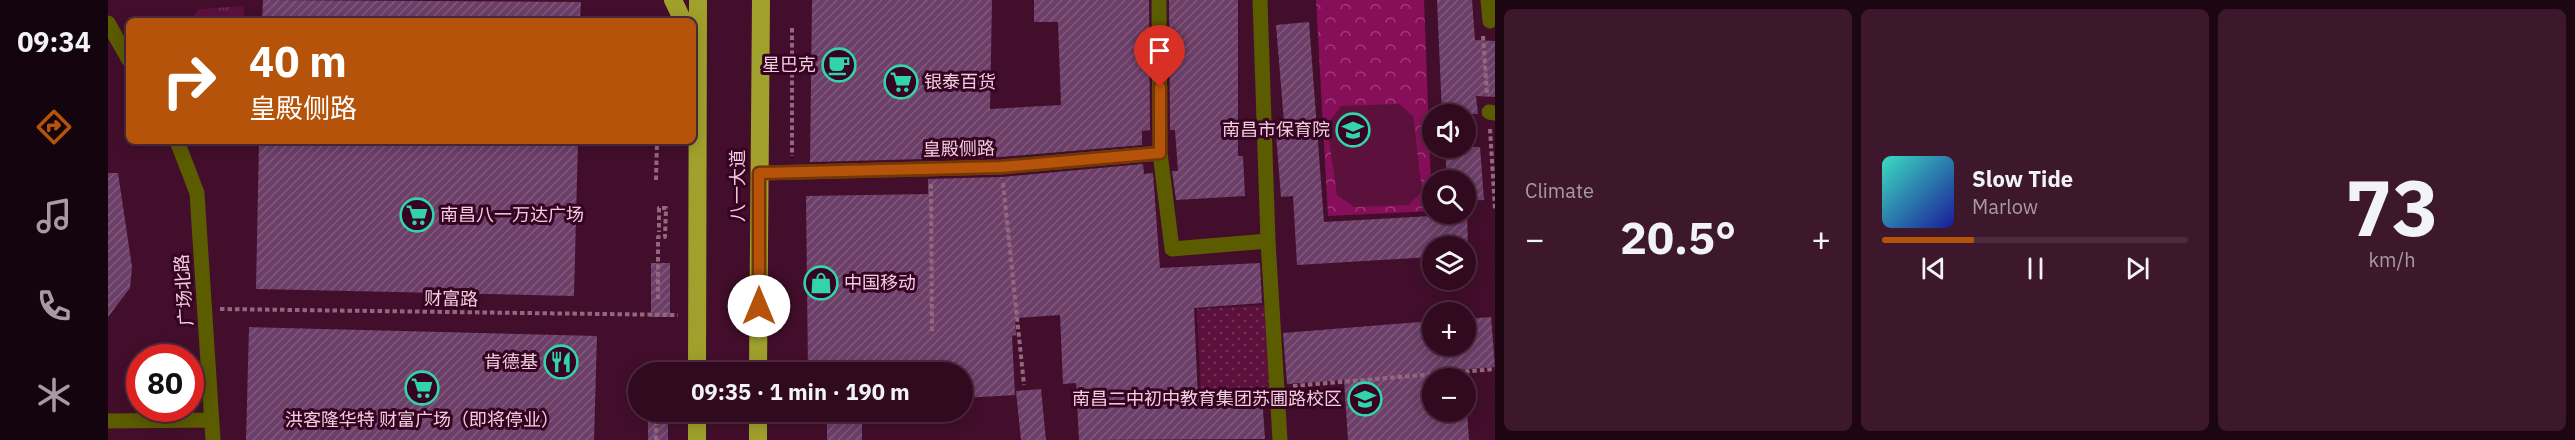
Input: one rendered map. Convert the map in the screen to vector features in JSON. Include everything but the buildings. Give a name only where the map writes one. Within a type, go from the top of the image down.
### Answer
[{"type":"highway","points":[[673,0],[682,18]]},
{"type":"highway","points":[[696,36],[698,0]]},
{"type":"highway","name":"八一大道","points":[[758,362],[761,0]]},
{"type":"highway","points":[[696,144],[697,362]]},
{"type":"highway","points":[[697,422],[697,440]]},
{"type":"highway","points":[[758,422],[758,440]]},
{"type":"street","points":[[1159,0],[1160,153],[1172,249],[1268,241]]},
{"type":"street","points":[[1260,0],[1268,241],[1280,440]]},
{"type":"street","points":[[1488,0],[1490,21]]},
{"type":"street","points":[[108,23],[126,55]]},
{"type":"street","name":"广场北路","points":[[178,144],[197,193],[213,440]]},
{"type":"street","name":"皇殿侧路","points":[[759,173],[1001,167],[1160,153]]},
{"type":"street","points":[[108,421],[211,420]]},
{"type":"path","points":[[792,28],[792,162]]},
{"type":"path","points":[[656,180],[657,144]]},
{"type":"path","points":[[1001,167],[1024,385]]},
{"type":"path","points":[[931,169],[932,331]]},
{"type":"path","points":[[658,299],[658,237],[665,237],[666,208],[659,208],[659,232]]},
{"type":"path","name":"财富路","points":[[205,309],[697,315]]},
{"type":"path","points":[[1278,387],[1495,369]]},
{"type":"path","points":[[656,422],[656,440]]},
{"type":"green space","points":[[1316,0],[1424,0],[1428,104],[1422,104],[1422,158],[1430,158],[1430,170],[1422,170],[1422,211],[1328,216]]},
{"type":"green space","points":[[244,6],[244,18],[192,18],[199,9]]},
{"type":"green space","points":[[1399,104],[1413,116],[1422,191],[1409,205],[1354,207],[1337,195],[1327,125],[1341,106]]},
{"type":"green space","points":[[1271,305],[1275,394],[1201,397],[1197,309]]},
{"type":"place","name":"星巴克","points":[[839,65]]},
{"type":"place","name":"银泰百货","points":[[901,82]]},
{"type":"place","name":"南昌市保育院","points":[[1353,130]]},
{"type":"place","name":"南昌八一万达广场","points":[[417,215]]},
{"type":"place","name":"中国移动","points":[[821,283]]},
{"type":"place","name":"肯德基","points":[[561,362]]},
{"type":"place","name":"洪客隆华特 财富广场（即将停业）","points":[[422,388]]},
{"type":"place","name":"南昌二中初中教育集团苏圃路校区","points":[[1365,399]]},
{"type":"route","points":[[759,306],[759,173],[1001,167],[1160,153],[1160,87]]}]
